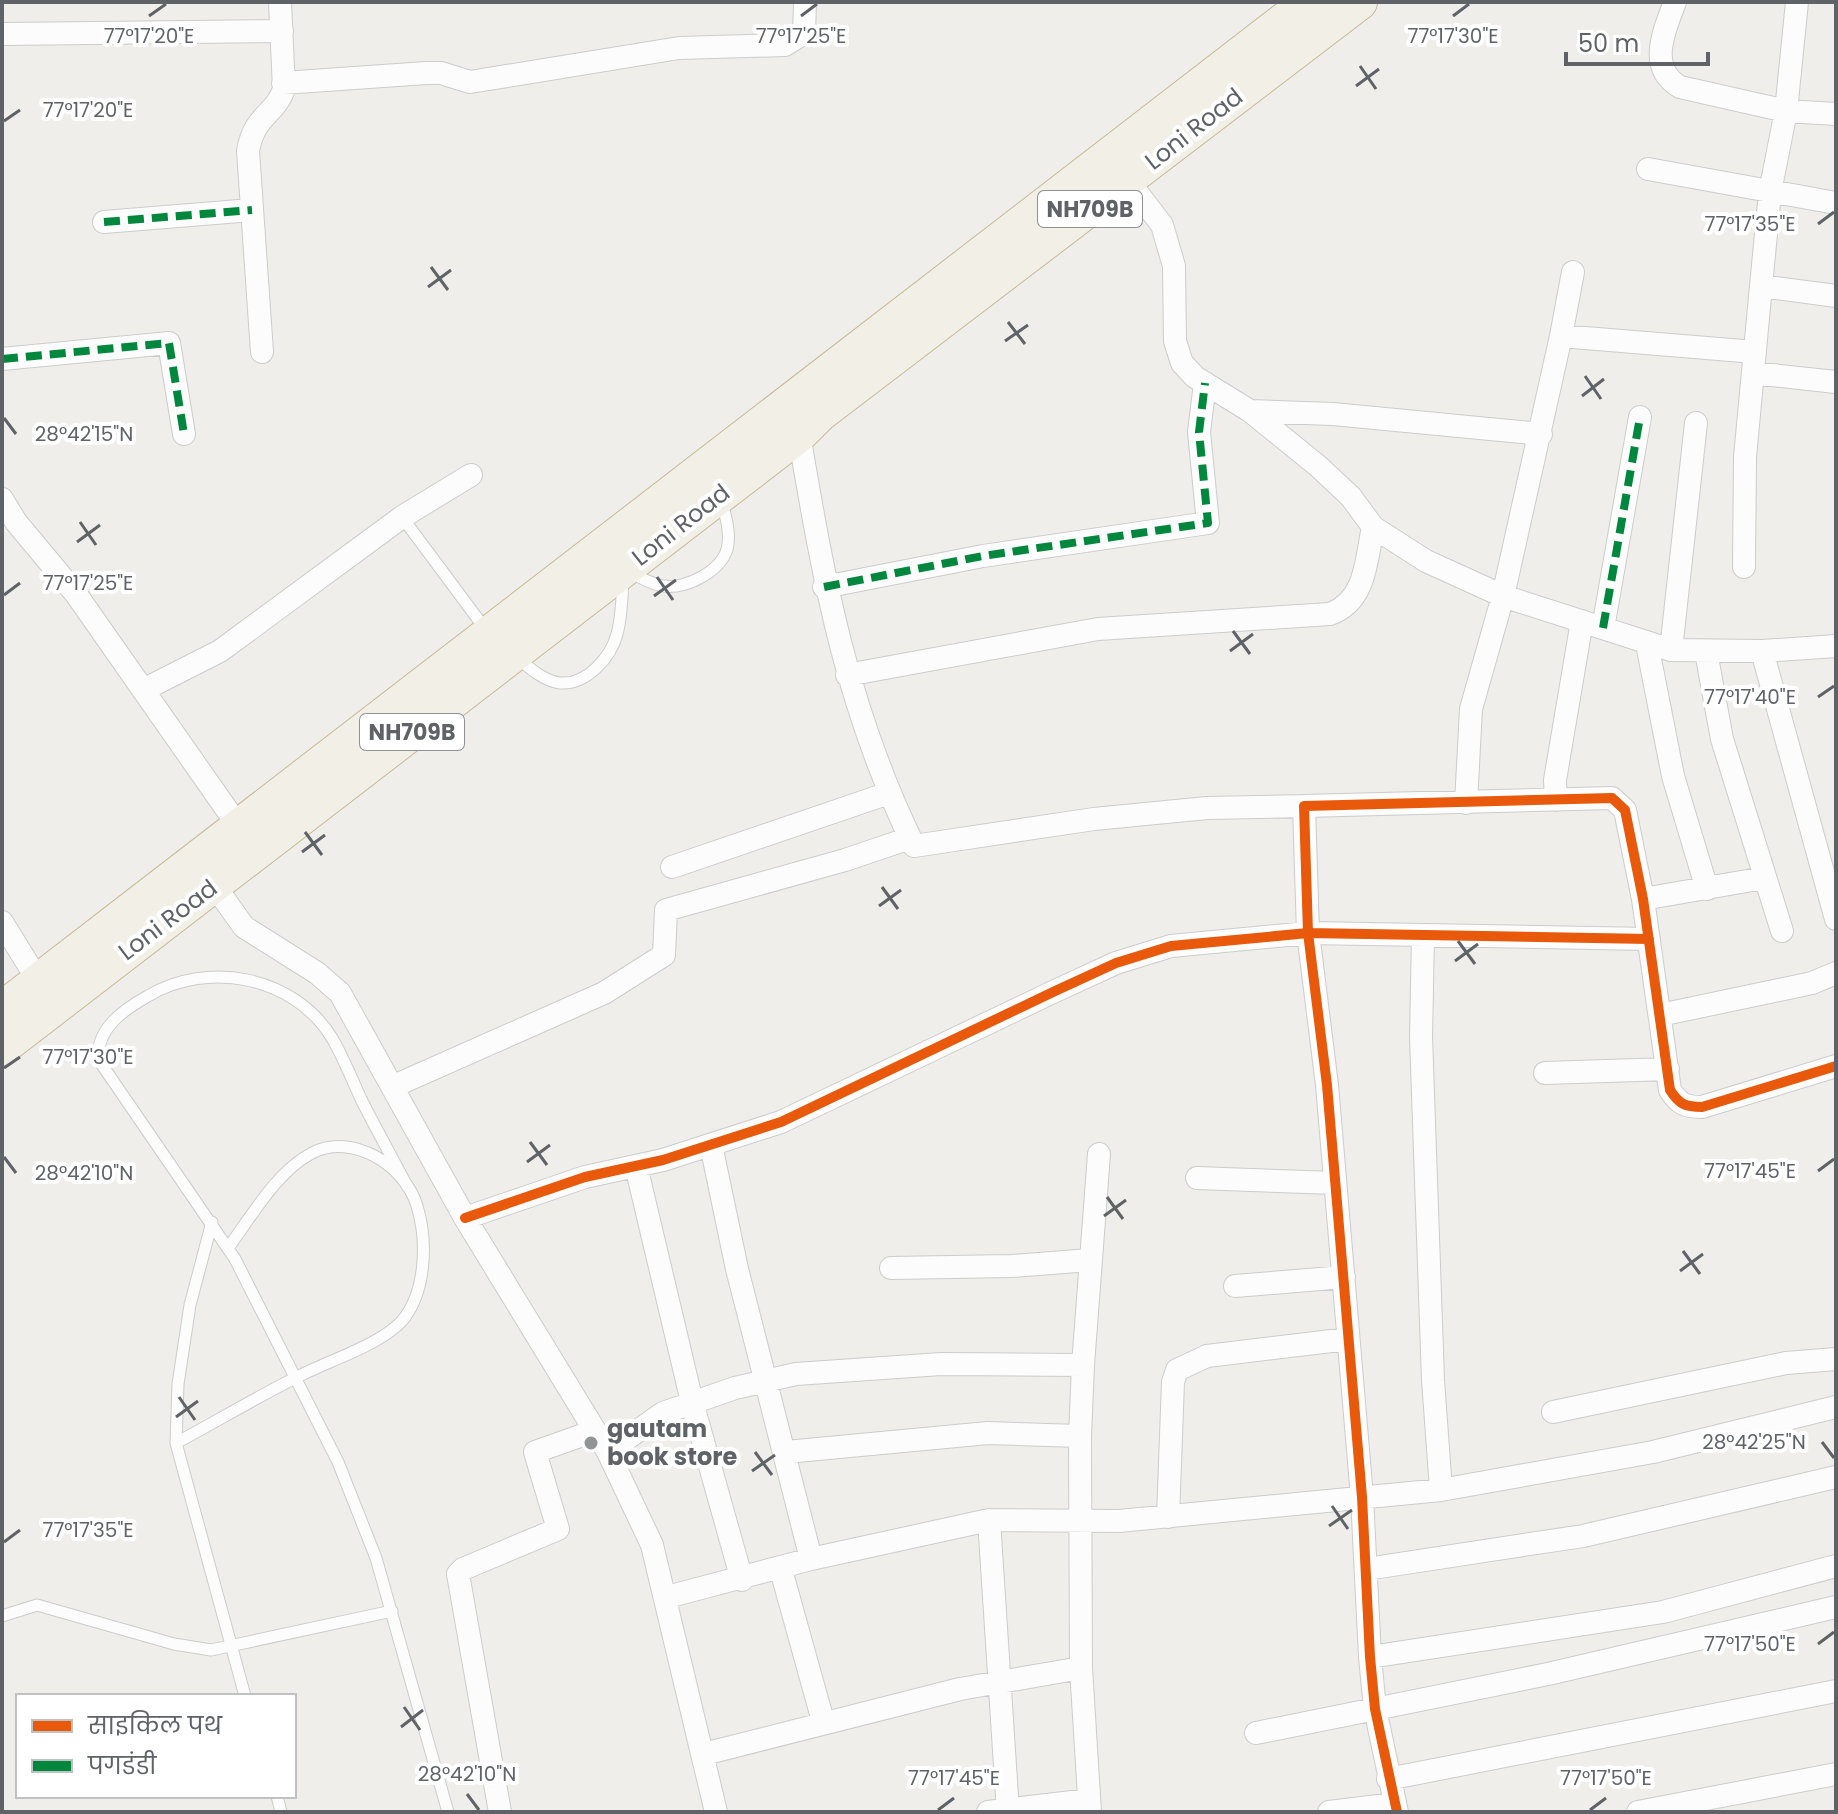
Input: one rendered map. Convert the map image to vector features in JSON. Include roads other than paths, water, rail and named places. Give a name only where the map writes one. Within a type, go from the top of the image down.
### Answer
[{"type":"highway","name":"Loni Road","points":[[615,557],[720,496],[799,434],[819,414],[1118,168],[1309,2]]},
{"type":"highway","name":"Loni Road","points":[[2,1010],[239,827],[501,644],[1118,168],[1359,2]]},
{"type":"highway","name":"Loni Road","points":[[2,1047],[214,885],[501,644]]},
{"type":"street","points":[[262,352],[250,136],[258,121],[280,101],[283,83],[280,2]]},
{"type":"street","points":[[283,83],[426,73],[441,73],[470,82],[679,48],[775,47],[796,41],[804,33],[805,2]]},
{"type":"street","points":[[1675,2],[1660,44],[1661,67],[1667,79],[1680,87],[1786,111],[1836,114]]},
{"type":"street","points":[[1744,567],[1745,457],[1761,286],[1770,192],[1786,111],[1797,2]]},
{"type":"street","points":[[2,34],[282,31]]},
{"type":"street","points":[[1118,168],[1162,225],[1174,266],[1175,341],[1182,363],[1205,383],[1250,411],[1351,497],[1373,527],[1426,561],[1503,596],[1647,644],[1671,650],[1706,652],[1836,646]]},
{"type":"street","points":[[1648,169],[1836,203]]},
{"type":"street","points":[[104,222],[252,210]]},
{"type":"street","points":[[1466,803],[1471,709],[1503,596],[1541,434],[1573,272]]},
{"type":"street","points":[[1761,286],[1836,296]]},
{"type":"street","points":[[1561,336],[1754,363],[1836,382]]},
{"type":"street","points":[[2,359],[169,343],[184,434]]},
{"type":"street","points":[[824,587],[983,556],[1208,523],[1199,432],[1205,383]]},
{"type":"street","points":[[1250,411],[1333,414],[1541,434]]},
{"type":"street","points":[[1556,800],[1555,780],[1640,417]]},
{"type":"street","points":[[1671,650],[1696,423]]},
{"type":"street","points":[[799,434],[824,587],[847,675],[889,793],[914,846],[1094,819],[1207,808],[1612,798],[1625,810],[1643,899],[1670,1090],[1678,1101],[1687,1107],[1702,1107],[1836,1066]]},
{"type":"street","points":[[143,690],[220,651],[402,517],[471,475]]},
{"type":"street","points":[[2,499],[143,690],[239,827]]},
{"type":"street","points":[[847,675],[1098,629],[1330,614],[1343,609],[1356,597],[1373,527]]},
{"type":"street","points":[[1647,644],[1673,776],[1707,889]]},
{"type":"street","points":[[1762,651],[1836,919]]},
{"type":"street","points":[[1706,652],[1722,739],[1782,931]]},
{"type":"street","points":[[672,867],[889,793]]},
{"type":"street","points":[[1304,806],[1308,933],[1327,1085],[1344,1277],[1362,1497],[1370,1657],[1375,1709],[1396,1808],[1329,1812]]},
{"type":"street","points":[[394,1086],[604,993],[664,955],[666,910],[845,860],[910,838]]},
{"type":"street","points":[[1643,899],[1764,878]]},
{"type":"street","points":[[214,885],[244,927],[317,973],[340,993],[465,1218],[608,1452],[652,1545],[667,1597],[716,1812]]},
{"type":"street","points":[[2,922],[39,982]]},
{"type":"street","points":[[465,1218],[585,1177],[711,1145],[781,1122],[1116,963],[1171,946],[1308,933],[1649,939]]},
{"type":"street","points":[[1423,935],[1421,1037],[1433,1380],[1441,1490]]},
{"type":"street","points":[[1660,1015],[1812,983],[1836,973]]},
{"type":"street","points":[[1545,1073],[1668,1069]]},
{"type":"street","points":[[711,1145],[765,1381],[786,1452],[811,1559]]},
{"type":"street","points":[[989,1520],[1000,1682],[1001,1811],[1090,1806],[1081,1668],[1078,1519],[1083,1365],[1099,1154]]},
{"type":"street","points":[[636,1166],[692,1402],[742,1580]]},
{"type":"street","points":[[1197,1178],[1335,1183]]},
{"type":"street","points":[[891,1268],[1012,1266],[1090,1260]]},
{"type":"street","points":[[1235,1286],[1344,1277]]},
{"type":"street","points":[[1168,1517],[1173,1382],[1177,1370],[1207,1356],[1348,1339]]},
{"type":"street","points":[[1553,1412],[1786,1363],[1836,1359]]},
{"type":"street","points":[[608,1452],[663,1413],[796,1374],[941,1364],[1083,1365]]},
{"type":"street","points":[[667,1597],[781,1570],[811,1559],[989,1520],[1119,1521],[1441,1490],[1653,1452],[1836,1407]]},
{"type":"street","points":[[500,1812],[458,1574],[558,1529],[535,1452],[594,1431]]},
{"type":"street","points":[[786,1452],[988,1433],[1080,1436]]},
{"type":"street","points":[[1366,1569],[1583,1536],[1836,1477]]},
{"type":"street","points":[[1370,1657],[1663,1612],[1836,1566]]},
{"type":"street","points":[[781,1570],[823,1721]]},
{"type":"street","points":[[1256,1733],[1622,1658],[1836,1607]]},
{"type":"street","points":[[704,1754],[823,1721],[1000,1682],[1081,1668]]},
{"type":"street","points":[[1388,1779],[1836,1691]]},
{"type":"street","points":[[1638,1812],[1836,1774]]},
{"type":"lane","points":[[615,557],[662,586],[681,587],[719,563],[728,548],[728,527],[720,496]]},
{"type":"lane","points":[[402,517],[501,644],[548,679],[561,683],[577,680],[595,670],[611,651],[617,633],[615,557]]},
{"type":"lane","points":[[176,1443],[297,1377],[386,1334],[407,1315],[419,1291],[421,1277],[417,1205],[331,1037],[293,999],[234,977],[203,975],[170,983],[115,1019],[98,1043],[98,1059],[228,1248],[297,1377],[338,1462],[392,1611],[448,1812]]},
{"type":"lane","points":[[228,1248],[287,1173],[309,1154],[326,1146],[352,1145],[376,1156],[407,1186]]},
{"type":"lane","points":[[212,1222],[190,1305],[178,1384],[176,1443],[244,1694]]},
{"type":"lane","points":[[2,1616],[37,1605],[174,1644],[211,1650],[392,1611]]},
{"type":"place","name":"gautam book store","points":[[591,1443]]}]
